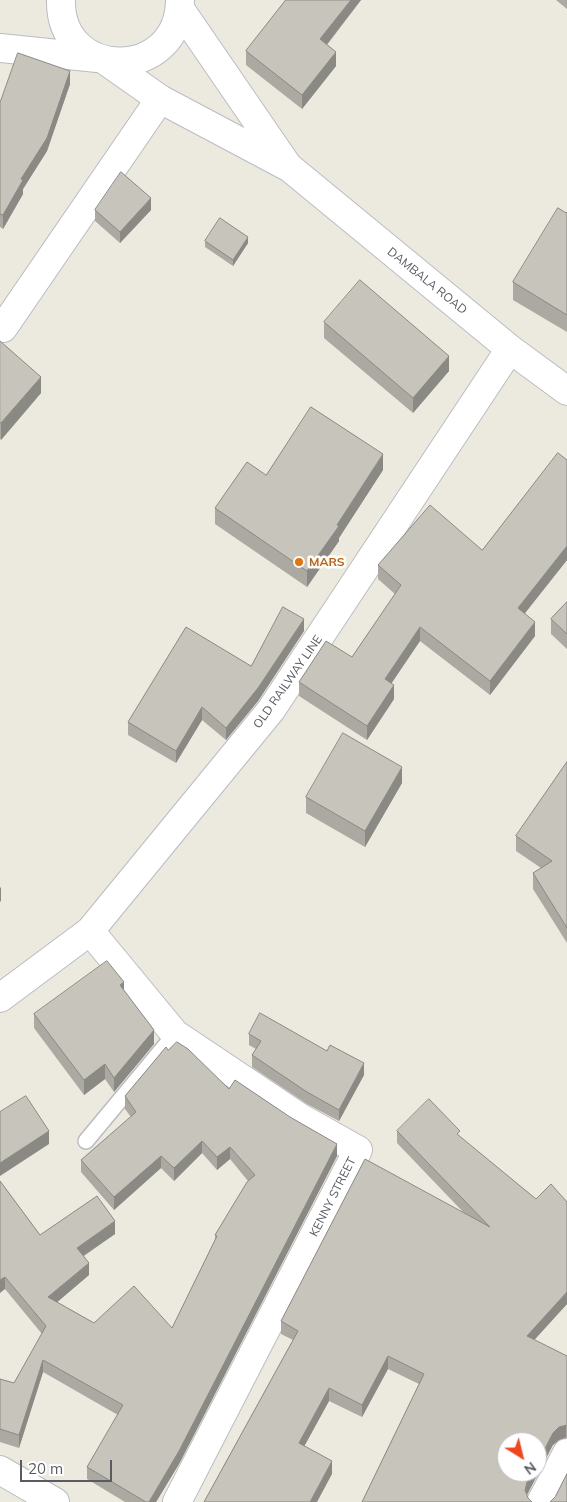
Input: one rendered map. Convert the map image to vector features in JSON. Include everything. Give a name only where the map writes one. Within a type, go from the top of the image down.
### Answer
[{"type":"street","name":"DAMBALA ROAD","points":[[61,0],[61,12],[68,31],[80,47],[160,99],[290,168],[510,349],[567,391]]},
{"type":"street","name":"DAMBALA ROAD","points":[[180,5],[290,168]]},
{"type":"street","points":[[0,48],[116,62],[136,60],[155,52],[169,38],[174,28],[180,5]]},
{"type":"street","points":[[3,328],[160,99]]},
{"type":"street","name":"OLD RAILWAY LINE","points":[[0,998],[90,931],[271,710],[510,349]]},
{"type":"street","name":"KENNY STREET","points":[[90,931],[175,1034],[299,1117],[358,1150],[176,1502]]},
{"type":"street","points":[[542,1502],[567,1453]]},
{"type":"street","points":[[0,1470],[55,1502]]},
{"type":"lane","points":[[86,1141],[175,1034]]},
{"type":"building","points":[[286,0],[351,0],[320,39],[336,52],[302,95],[246,51]]},
{"type":"building","points":[[18,53],[70,71],[47,138],[21,179],[23,180],[3,215],[0,214],[0,103]]},
{"type":"building","points":[[121,172],[151,198],[120,232],[95,210]]},
{"type":"building","points":[[558,208],[567,212],[567,315],[513,282]]},
{"type":"building","points":[[220,218],[248,237],[233,260],[205,241]]},
{"type":"building","points":[[360,280],[449,356],[413,398],[324,322]]},
{"type":"building","points":[[0,341],[41,377],[1,423],[0,422]]},
{"type":"building","points":[[311,407],[383,454],[337,525],[339,526],[307,571],[215,508],[247,462],[266,475]]},
{"type":"building","points":[[558,453],[567,460],[567,546],[518,608],[535,622],[490,681],[420,627],[385,679],[394,685],[367,726],[299,682],[326,641],[352,657],[401,585],[378,565],[430,505],[482,550]]},
{"type":"building","points":[[567,602],[567,634],[551,619]]},
{"type":"building","points":[[283,607],[304,619],[258,688],[226,728],[202,707],[176,751],[128,722],[186,627],[251,666]]},
{"type":"building","points":[[343,733],[402,767],[365,831],[306,797]]},
{"type":"building","points":[[567,762],[567,928],[533,873],[552,861],[516,836]]},
{"type":"building","points":[[107,961],[124,982],[120,985],[154,1030],[114,1078],[105,1064],[84,1080],[34,1014]]},
{"type":"building","points":[[260,1013],[327,1051],[330,1045],[364,1063],[339,1110],[307,1092],[252,1055],[261,1041],[249,1034]]},
{"type":"building","points":[[177,1042],[188,1049],[229,1089],[235,1080],[290,1117],[337,1144],[179,1451],[149,1502],[146,1502],[87,1467],[123,1405],[43,1360],[19,1435],[0,1429],[0,1379],[14,1383],[46,1326],[5,1277],[0,1280],[0,1181],[40,1235],[97,1196],[115,1221],[77,1248],[89,1263],[48,1297],[94,1323],[134,1286],[172,1328],[217,1236],[215,1235],[247,1182],[255,1175],[230,1147],[217,1157],[202,1141],[174,1168],[161,1156],[114,1197],[81,1160],[136,1112],[125,1096],[166,1047],[168,1050]]},
{"type":"building","points":[[26,1096],[49,1131],[0,1163],[0,1112]]},
{"type":"building","points":[[429,1099],[460,1131],[457,1134],[536,1199],[551,1184],[567,1202],[567,1292],[527,1336],[567,1356],[567,1425],[559,1427],[553,1433],[547,1445],[547,1432],[497,1432],[497,1482],[527,1482],[525,1490],[532,1502],[362,1502],[424,1374],[388,1356],[362,1405],[329,1388],[299,1443],[332,1461],[310,1502],[204,1502],[298,1331],[281,1321],[365,1159],[490,1227],[397,1131]]},
{"type":"building","points":[[567,1474],[567,1502],[550,1502],[555,1497]]},
{"type":"place","name":"MARS","points":[[299,562]]}]
